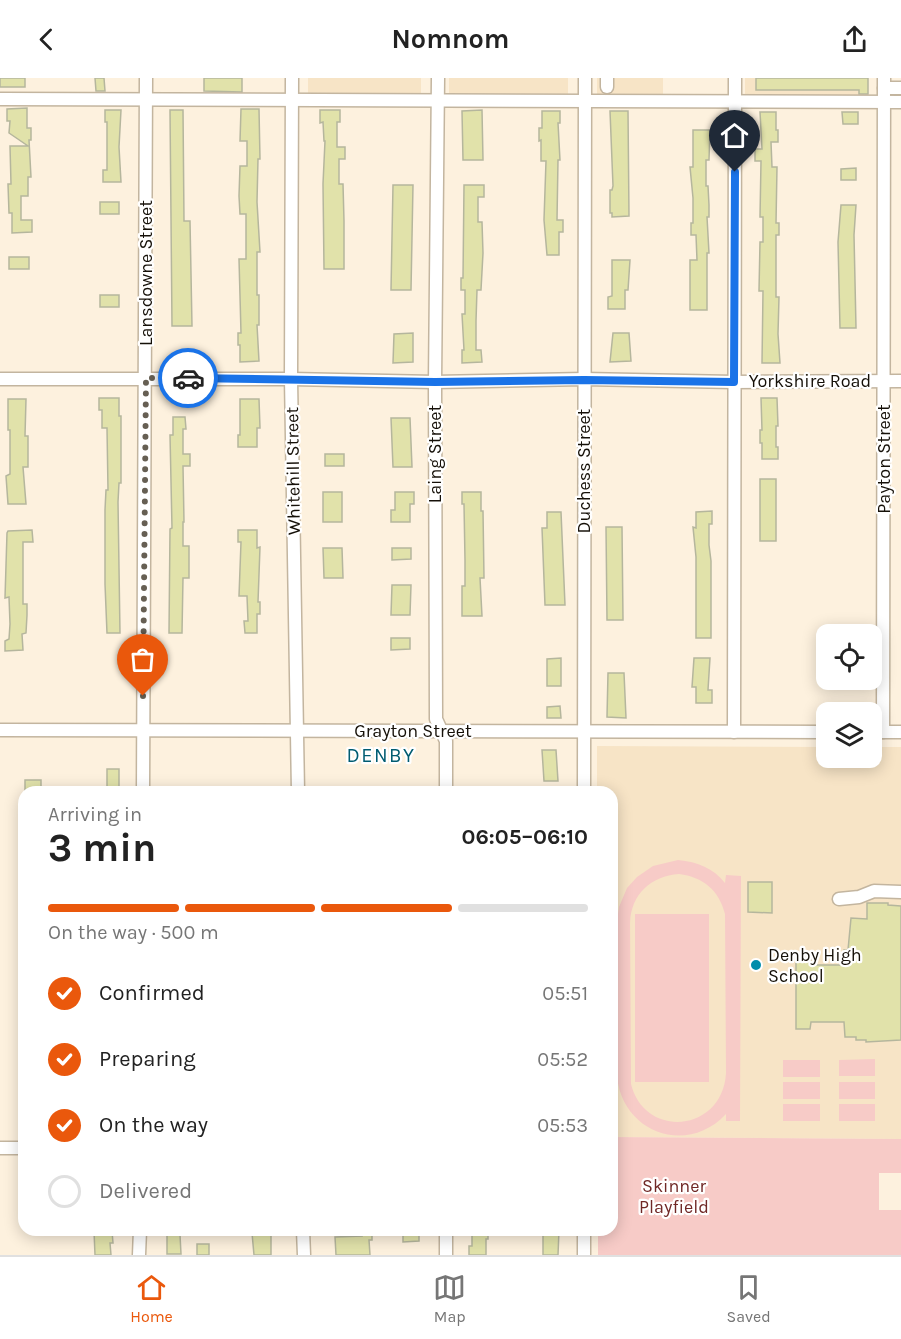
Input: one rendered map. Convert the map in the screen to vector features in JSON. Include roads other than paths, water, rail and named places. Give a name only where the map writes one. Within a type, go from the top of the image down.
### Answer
[{"type":"street","name":"Lansdowne Street","points":[[143,786],[146,78]]},
{"type":"street","name":"Whitehill Street","points":[[292,78],[291,379],[298,786]]},
{"type":"street","name":"Laing Street","points":[[438,78],[435,382],[436,719],[446,741],[446,786]]},
{"type":"street","name":"Duchess Street","points":[[584,786],[585,78]]},
{"type":"street","points":[[734,732],[735,78]]},
{"type":"street","points":[[884,83],[901,88]]},
{"type":"street","name":"Payton Street","points":[[878,702],[884,381],[884,83]]},
{"type":"street","points":[[0,99],[901,102]]},
{"type":"street","name":"Yorkshire Road","points":[[0,380],[146,378],[435,382],[901,381]]},
{"type":"street","name":"Grayton Street","points":[[0,730],[816,732]]},
{"type":"street","points":[[882,732],[901,732]]},
{"type":"street","points":[[839,898],[860,897],[874,891],[901,892]]},
{"type":"street","points":[[0,1148],[18,1148]]},
{"type":"street","points":[[139,1255],[140,1236]]},
{"type":"street","points":[[303,1236],[304,1255]]},
{"type":"street","points":[[446,1236],[446,1255]]},
{"type":"street","points":[[584,1236],[584,1255]]},
{"type":"place","name":"Denby High School","points":[[756,965]]},
{"type":"district","name":"DENBY","points":[[381,755]]},
{"type":"park label","name":"Skinner Playfield","points":[[674,1196]]}]
